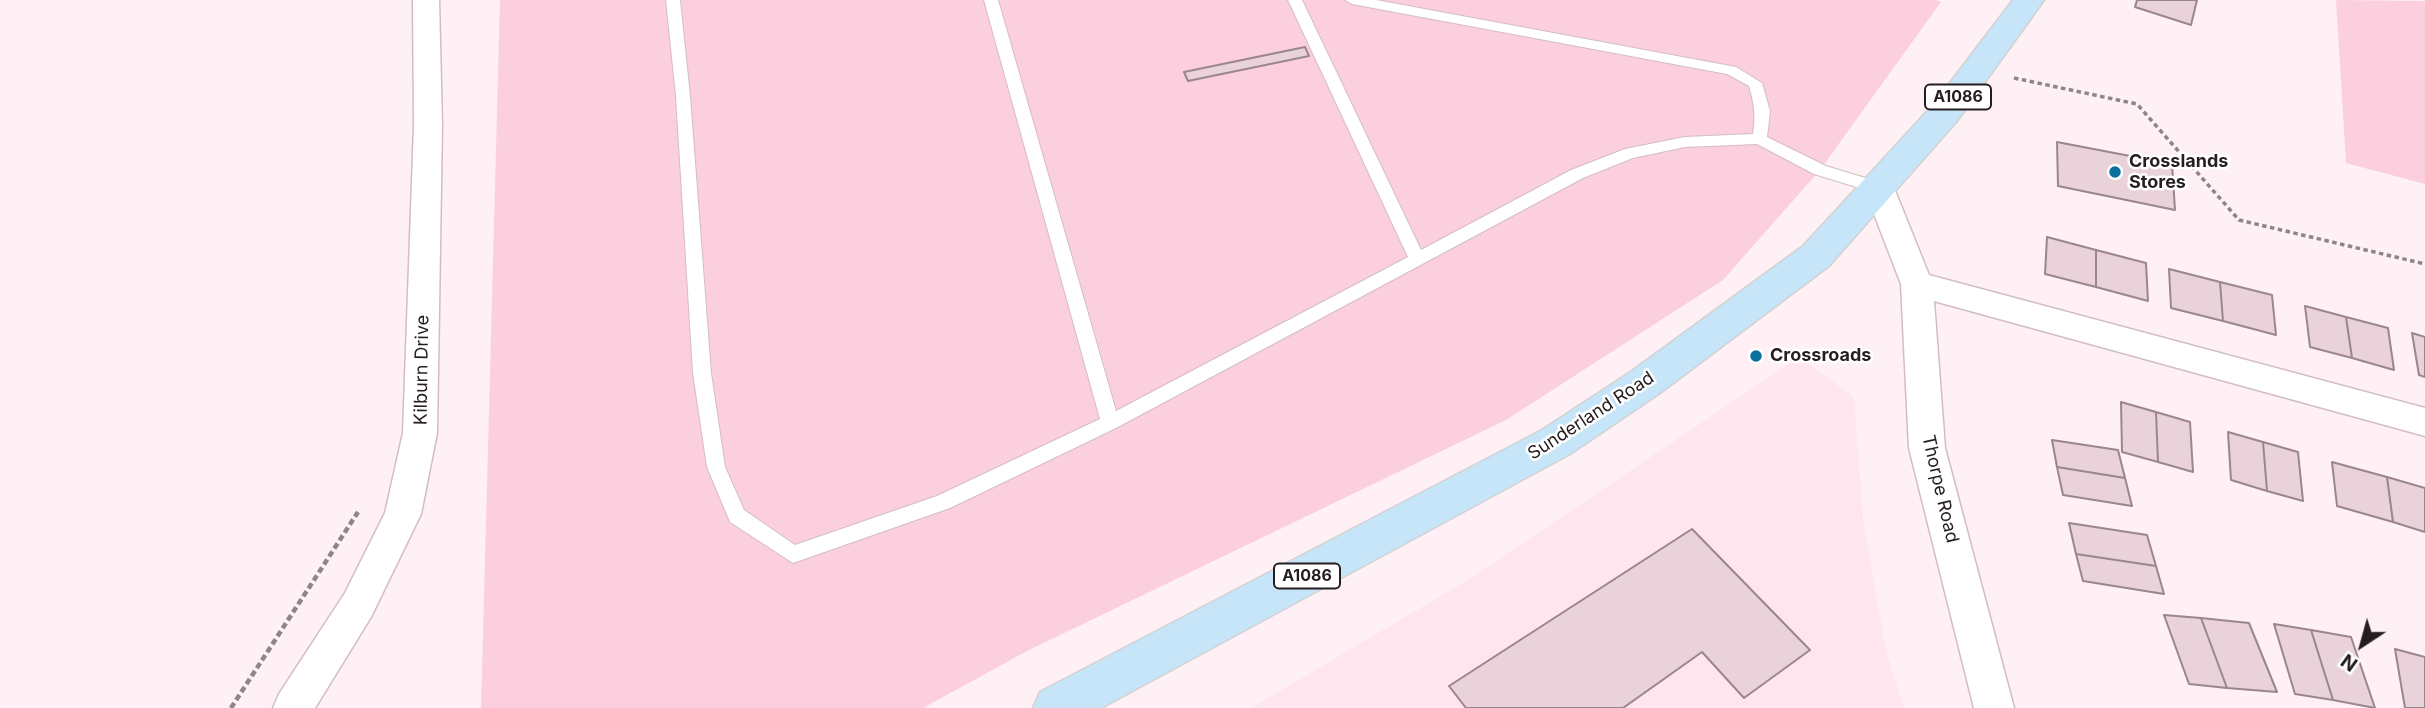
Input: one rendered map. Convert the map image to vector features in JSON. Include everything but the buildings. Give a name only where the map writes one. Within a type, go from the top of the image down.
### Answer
[{"type":"main road","name":"Sunderland Road","points":[[1056,708],[1556,442],[1646,382],[1816,256],[1879,188],[1979,70],[2029,0]]},
{"type":"street","name":"Kilburn Drive","points":[[293,708],[358,605],[403,514],[420,433],[428,125],[426,0]]},
{"type":"street","name":"Thorpe Road","points":[[1879,188],[1917,285],[1927,448],[1994,708]]},
{"type":"street","points":[[1917,285],[2425,422]]},
{"type":"lane","points":[[673,0],[683,96],[702,373],[716,467],[737,516],[793,554],[943,502],[1110,423],[1577,174],[1630,153],[1685,142],[1759,139],[1820,170],[1879,188]]},
{"type":"lane","points":[[991,0],[1110,423]]},
{"type":"lane","points":[[1295,0],[1417,259]]},
{"type":"lane","points":[[1352,0],[1731,70],[1755,83],[1765,120],[1759,139]]},
{"type":"path","points":[[1979,70],[2137,104],[2239,220],[2425,264]]},
{"type":"path","points":[[231,708],[364,503]]},
{"type":"shaded area","points":[[500,0],[1941,2],[1820,170],[1723,280],[1506,420],[1027,651],[923,708],[481,708]]},
{"type":"shaded area","points":[[2336,0],[2425,1],[2425,184],[2346,163]]},
{"type":"shaded area","points":[[1799,357],[1854,397],[1863,519],[1886,651],[1904,708],[1251,708],[1473,577]]},
{"type":"place","name":"Crosslands Stores","points":[[2115,172]]},
{"type":"place","name":"Crossroads","points":[[1756,356]]}]
